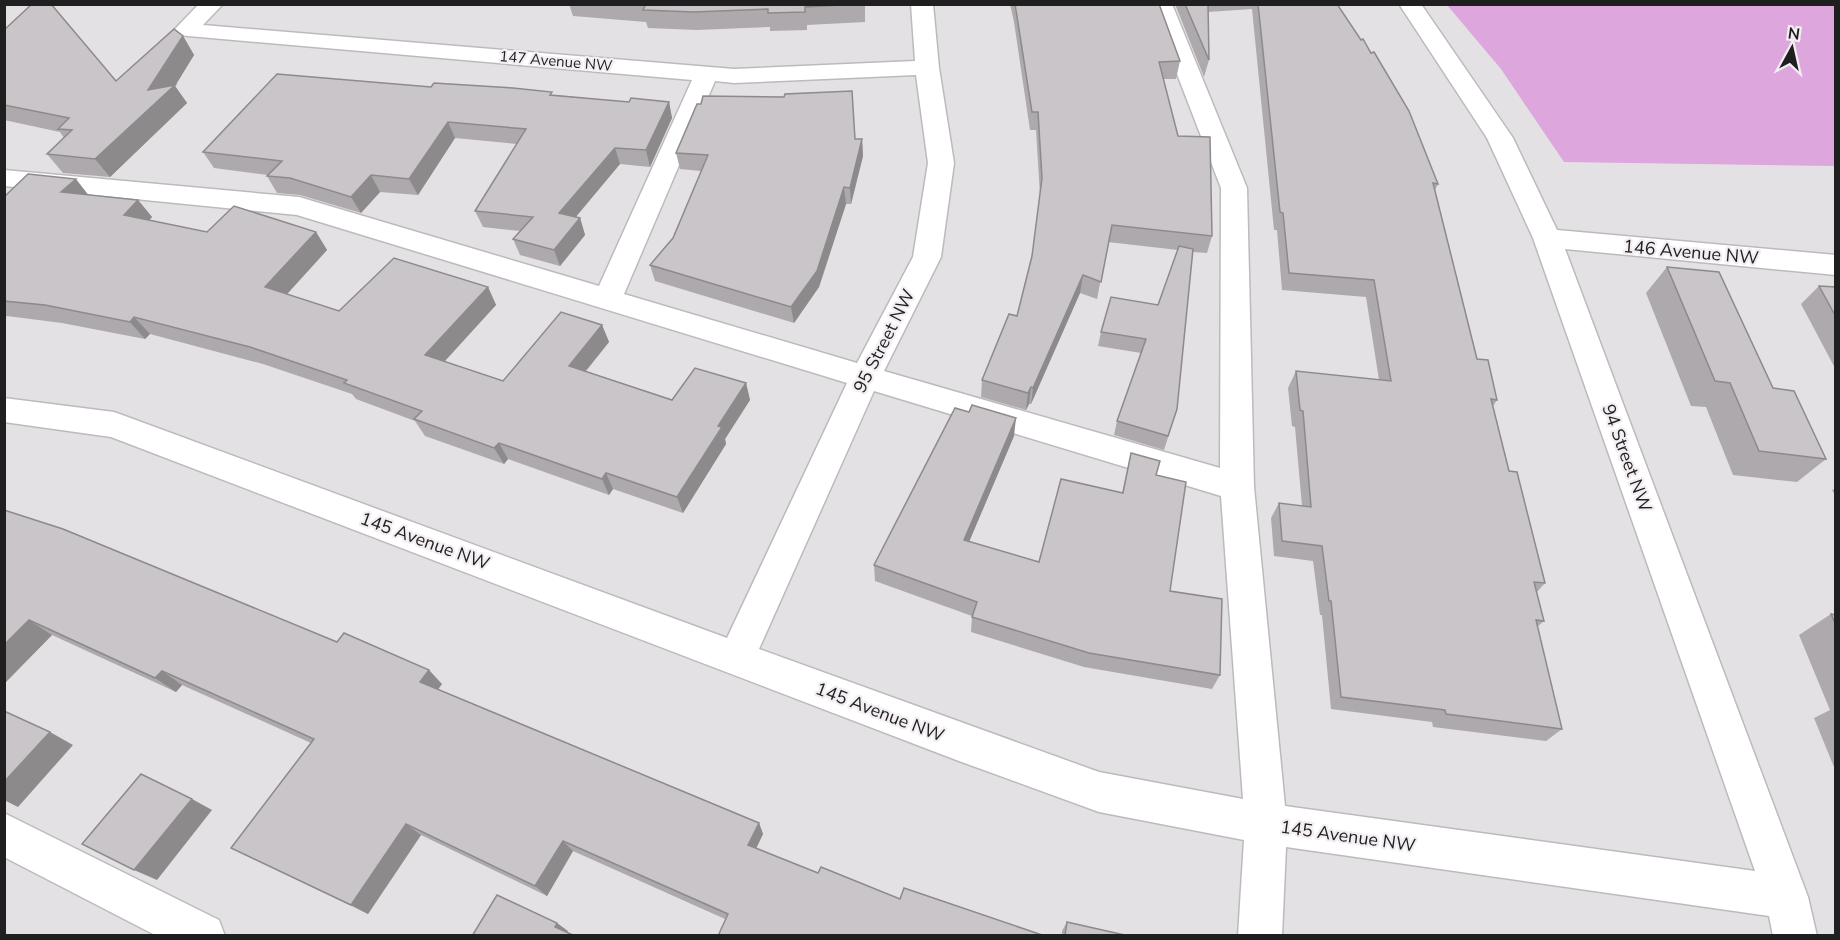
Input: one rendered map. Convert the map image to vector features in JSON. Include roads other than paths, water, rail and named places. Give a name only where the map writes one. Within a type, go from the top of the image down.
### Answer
[{"type":"street","name":"147 Avenue NW","points":[[212,4],[185,30],[734,76],[927,68]]},
{"type":"street","name":"95 Street NW","points":[[737,657],[865,378],[927,256],[941,163],[927,68],[922,4]]},
{"type":"street","points":[[1161,4],[1234,188],[1237,487],[1266,824],[1260,936]]},
{"type":"street","name":"94 Street NW","points":[[1410,4],[1500,138],[1547,238],[1786,897],[1795,936]]},
{"type":"street","points":[[607,300],[706,74]]},
{"type":"street","points":[[4,178],[299,206],[865,378],[1237,487]]},
{"type":"street","name":"146 Avenue NW","points":[[1547,238],[1836,265]]},
{"type":"street","name":"145 Avenue NW","points":[[4,410],[114,425],[959,742],[1099,792],[1266,824],[1786,897]]},
{"type":"street","points":[[4,834],[203,936]]}]
